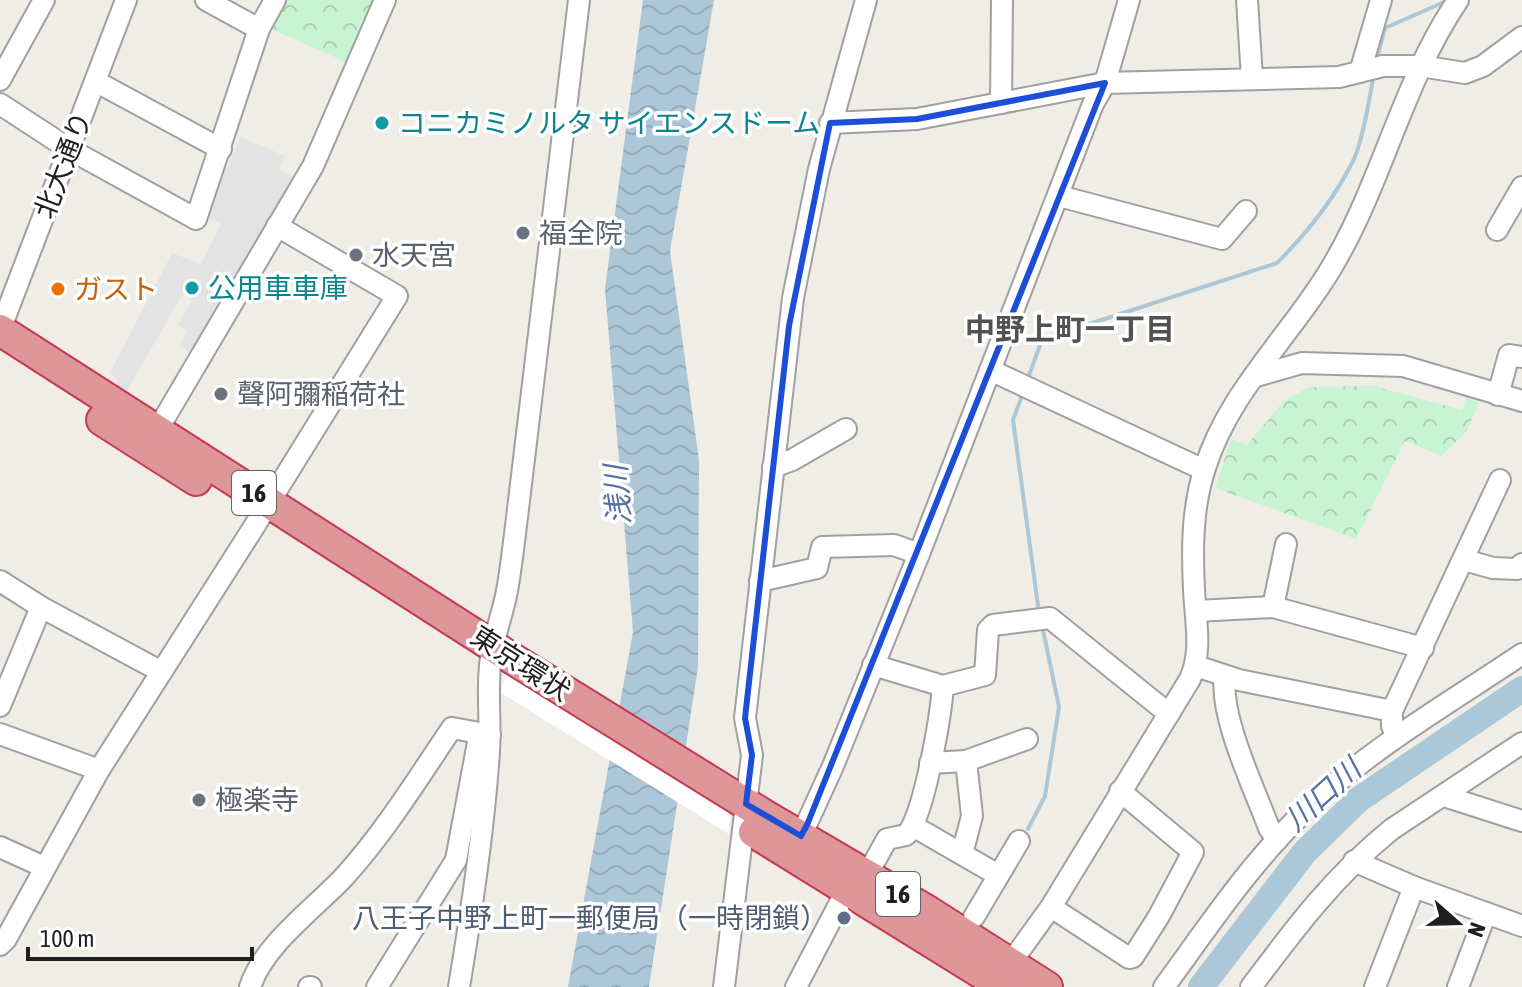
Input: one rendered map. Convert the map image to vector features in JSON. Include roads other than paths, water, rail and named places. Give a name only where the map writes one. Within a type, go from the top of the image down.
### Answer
[{"type":"highway","name":"東京環状","points":[[0,330],[152,439],[499,662],[857,882],[1001,980],[1047,987]]},
{"type":"highway","name":"東京環状","points":[[0,355],[152,439]]},
{"type":"highway","name":"東京環状","points":[[738,811],[801,836],[857,882]]},
{"type":"street","points":[[0,80],[44,0]]},
{"type":"street","name":"北大通り","points":[[0,330],[126,0]]},
{"type":"street","points":[[206,0],[259,29]]},
{"type":"street","points":[[0,104],[69,149],[196,219],[259,29],[275,0]]},
{"type":"street","points":[[152,439],[313,166],[385,0]]},
{"type":"street","points":[[459,987],[475,887],[487,700],[499,662],[579,0]]},
{"type":"street","points":[[724,987],[738,811],[752,755],[745,718],[793,298],[830,123],[866,0]]},
{"type":"street","points":[[1001,103],[1002,0]]},
{"type":"street","points":[[801,836],[833,766],[919,554],[1093,104],[1105,83],[1129,0]]},
{"type":"street","points":[[1247,0],[1252,78]]},
{"type":"street","points":[[1369,70],[1381,0]]},
{"type":"street","points":[[1001,980],[1051,907],[1196,666],[1198,639],[1193,529],[1204,470],[1224,421],[1312,297],[1348,239],[1420,66],[1455,4]]},
{"type":"street","points":[[830,123],[917,119],[1105,83],[1339,77],[1369,70],[1420,66],[1465,73],[1483,66],[1522,37]]},
{"type":"street","points":[[95,81],[221,149]]},
{"type":"street","points":[[1497,230],[1522,187]]},
{"type":"street","points":[[1059,196],[1222,239],[1246,211]]},
{"type":"street","points":[[0,945],[99,770],[397,296],[277,226]]},
{"type":"street","points":[[1498,395],[1509,355],[1522,357]]},
{"type":"street","points":[[1253,377],[1302,363],[1403,366],[1522,401]]},
{"type":"street","points":[[990,370],[1204,470]]},
{"type":"street","points":[[773,467],[792,460],[846,429]]},
{"type":"street","points":[[1397,736],[1392,726],[1392,711],[1500,480]]},
{"type":"street","points":[[1273,607],[1286,544]]},
{"type":"street","points":[[760,581],[817,568],[822,547],[894,545],[919,554]]},
{"type":"street","points":[[1464,560],[1493,568],[1517,569],[1522,564]]},
{"type":"street","points":[[0,581],[41,607],[160,671]]},
{"type":"street","points":[[0,706],[41,607]]},
{"type":"street","points":[[1196,611],[1273,607],[1423,648]]},
{"type":"street","points":[[873,665],[943,686],[985,675],[988,630],[993,625],[1041,619],[1169,714]]},
{"type":"street","points":[[1164,987],[1277,840],[1321,796],[1397,736],[1522,654]]},
{"type":"street","points":[[1196,666],[1225,676],[1392,711]]},
{"type":"street","points":[[1225,676],[1223,688],[1236,740],[1269,828],[1277,840]]},
{"type":"street","points":[[796,987],[857,882],[887,839],[906,835],[913,826],[930,763],[943,686]]},
{"type":"street","points":[[250,987],[256,970],[297,923],[345,876],[385,825],[452,728],[484,734]]},
{"type":"street","points":[[0,734],[99,770]]},
{"type":"street","points":[[377,987],[456,860],[484,734]]},
{"type":"street","points":[[930,763],[966,761],[1027,739]]},
{"type":"street","points":[[1251,987],[1325,891],[1354,861],[1392,829],[1522,743]]},
{"type":"street","points":[[962,854],[972,816],[966,761]]},
{"type":"street","points":[[1051,907],[1129,958],[1133,957],[1159,916],[1193,852],[1120,791]]},
{"type":"street","points":[[1444,796],[1522,821]]},
{"type":"street","points":[[913,826],[998,875]]},
{"type":"street","points":[[974,917],[1019,841]]},
{"type":"street","points":[[0,847],[44,867]]},
{"type":"street","points":[[1354,861],[1414,887],[1522,926]]},
{"type":"street","points":[[1375,987],[1414,887]]},
{"type":"street","points":[[1458,987],[1486,913]]},
{"type":"water","points":[[643,0],[714,0],[670,251],[699,460],[698,667],[649,987],[568,987],[633,632],[605,289]]},
{"type":"waterway","points":[[1376,62],[1385,28],[1449,0]]},
{"type":"waterway","points":[[1027,381],[1040,345],[1046,338],[1277,263],[1320,214],[1354,159],[1374,74]]},
{"type":"waterway","points":[[1023,393],[1013,420],[1039,613]]},
{"type":"waterway","points":[[1028,829],[1045,796],[1059,707],[1042,625]]},
{"type":"waterway","name":"川口川","points":[[1201,987],[1304,853],[1358,800],[1522,689]]},
{"type":"place","name":"コニカミノルタ サイエンスドーム","points":[[382,123]]},
{"type":"place","name":"福全院","points":[[523,233]]},
{"type":"place","name":"水天宮","points":[[356,255]]},
{"type":"place","name":"公用車車庫","points":[[192,288]]},
{"type":"place","name":"ガスト","points":[[58,289]]},
{"type":"place","name":"聲阿彌稲荷社","points":[[221,394]]},
{"type":"place","name":"極楽寺","points":[[199,800]]},
{"type":"place","name":"八王子中野上町一郵便局（一時閉鎖）","points":[[844,918]]},
{"type":"district","name":"中野上町一丁目","points":[[1070,330]]},
{"type":"water label","name":"浅川","points":[[618,495]]}]
